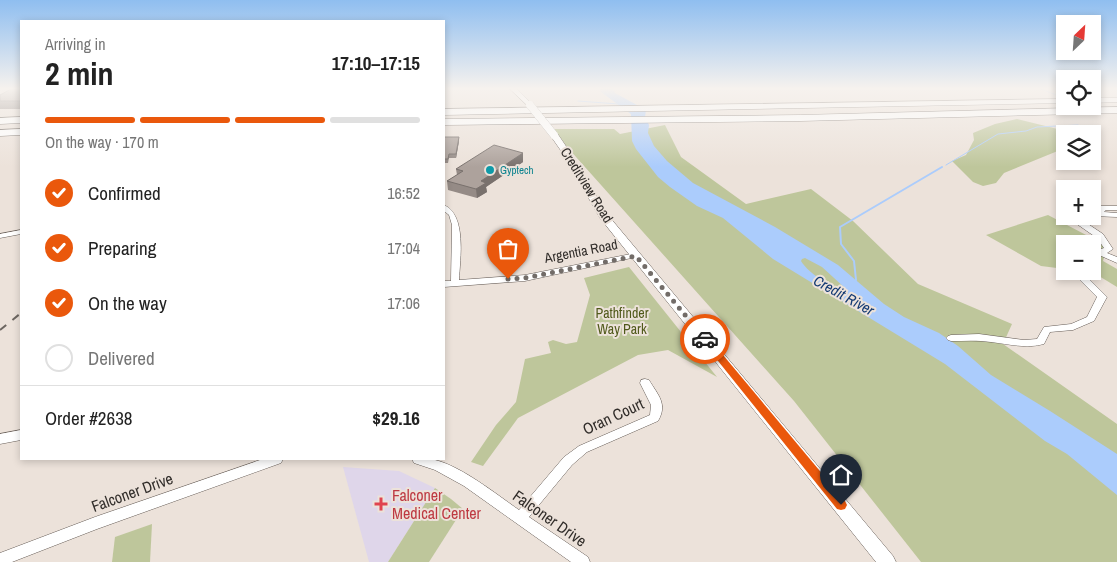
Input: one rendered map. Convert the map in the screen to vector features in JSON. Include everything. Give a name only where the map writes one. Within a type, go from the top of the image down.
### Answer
[{"type":"highway","points":[[505,114],[608,118]]},
{"type":"highway","points":[[666,117],[735,114]]},
{"type":"highway","points":[[445,117],[608,118],[767,114]]},
{"type":"highway","points":[[445,122],[845,114]]},
{"type":"highway","points":[[916,121],[1110,114]]},
{"type":"highway","points":[[666,117],[916,121],[1117,118]]},
{"type":"highway","points":[[445,130],[526,128],[608,118]]},
{"type":"highway","points":[[0,121],[20,120]]},
{"type":"highway","points":[[0,126],[20,125]]},
{"type":"highway","points":[[0,134],[20,133]]},
{"type":"highway","points":[[0,141],[20,140]]},
{"type":"main road","name":"Creditview Road","points":[[537,114],[569,154],[592,199],[636,256],[887,562]]},
{"type":"street","points":[[445,208],[452,214],[456,225],[454,282]]},
{"type":"street","points":[[1101,210],[1104,208],[1117,208]]},
{"type":"street","points":[[1101,213],[1117,215]]},
{"type":"street","points":[[1084,225],[1097,235]]},
{"type":"street","points":[[0,236],[20,232]]},
{"type":"street","points":[[1101,238],[1107,243],[1109,249],[1101,252]]},
{"type":"street","points":[[1101,255],[1117,260]]},
{"type":"street","name":"Argentia Road","points":[[445,284],[525,278],[636,256]]},
{"type":"street","points":[[951,338],[972,337],[1027,344],[1040,342],[1047,329],[1073,327],[1091,319],[1102,297],[1085,280]]},
{"type":"street","name":"Oran Court","points":[[520,518],[568,461],[583,449],[654,418],[658,412],[658,406],[645,383]]},
{"type":"street","points":[[0,439],[20,436]]},
{"type":"street","name":"Falconer Drive","points":[[0,560],[269,460]]},
{"type":"street","name":"Falconer Drive","points":[[421,460],[439,466],[468,482],[583,562]]},
{"type":"shaded area","points":[[343,467],[399,471],[435,488],[388,562],[369,562]]},
{"type":"green space","points":[[1017,119],[1056,129],[1056,152],[1004,173],[996,183],[983,186],[973,182],[952,161],[966,155],[974,140],[973,133],[995,124]]},
{"type":"green space","points":[[665,125],[681,157],[746,204],[811,189],[853,221],[918,284],[1012,324],[1003,344],[1117,424],[1117,562],[921,562],[794,401],[551,129],[614,129],[620,134]]},
{"type":"green space","points":[[1048,215],[1056,219],[1056,225],[1067,225],[1086,235],[1056,235],[1056,268],[1041,266],[986,235]]},
{"type":"green space","points":[[1101,243],[1107,246],[1103,261],[1117,269],[1117,287],[1101,277]]},
{"type":"green space","name":"Pathfinder Way Park","points":[[629,267],[717,377],[668,350],[638,355],[518,418],[483,466],[471,462],[496,425],[516,402],[525,359],[551,353],[548,342],[553,340],[566,344],[577,342],[590,295],[584,278]]},
{"type":"green space","points":[[435,488],[463,509],[429,562],[388,562]]},
{"type":"green space","points":[[152,524],[150,562],[112,562],[115,537]]},
{"type":"water","name":"Credit River","points":[[631,114],[645,114],[649,125],[648,133],[654,146],[667,161],[693,183],[775,227],[838,265],[884,304],[904,317],[939,333],[958,346],[991,375],[1117,454],[1117,495],[1067,454],[1045,441],[945,364],[773,259],[723,218],[697,206],[670,187],[658,177],[632,141]],"holes":[[[805,258],[822,267],[845,288],[820,279],[809,271],[801,261],[802,259]]]},
{"type":"building","points":[[445,137],[459,137],[456,154],[449,154],[448,159],[445,159]]},
{"type":"building","points":[[494,145],[523,153],[481,181],[486,183],[476,189],[447,181],[463,171],[456,169]]},
{"type":"waterway","points":[[946,165],[998,134],[1026,131],[1037,127],[1056,126]]},
{"type":"waterway","points":[[856,280],[854,261],[841,244],[840,227],[942,167]]},
{"type":"railway","points":[[0,330],[20,314]]},
{"type":"way so far","points":[[508,279],[525,278],[636,256],[705,339]]},
{"type":"place","name":"Gyptech","points":[[490,170]]},
{"type":"place","name":"Falconer Medical Center","points":[[381,504]]},
{"type":"route","points":[[705,339],[841,505]]}]
